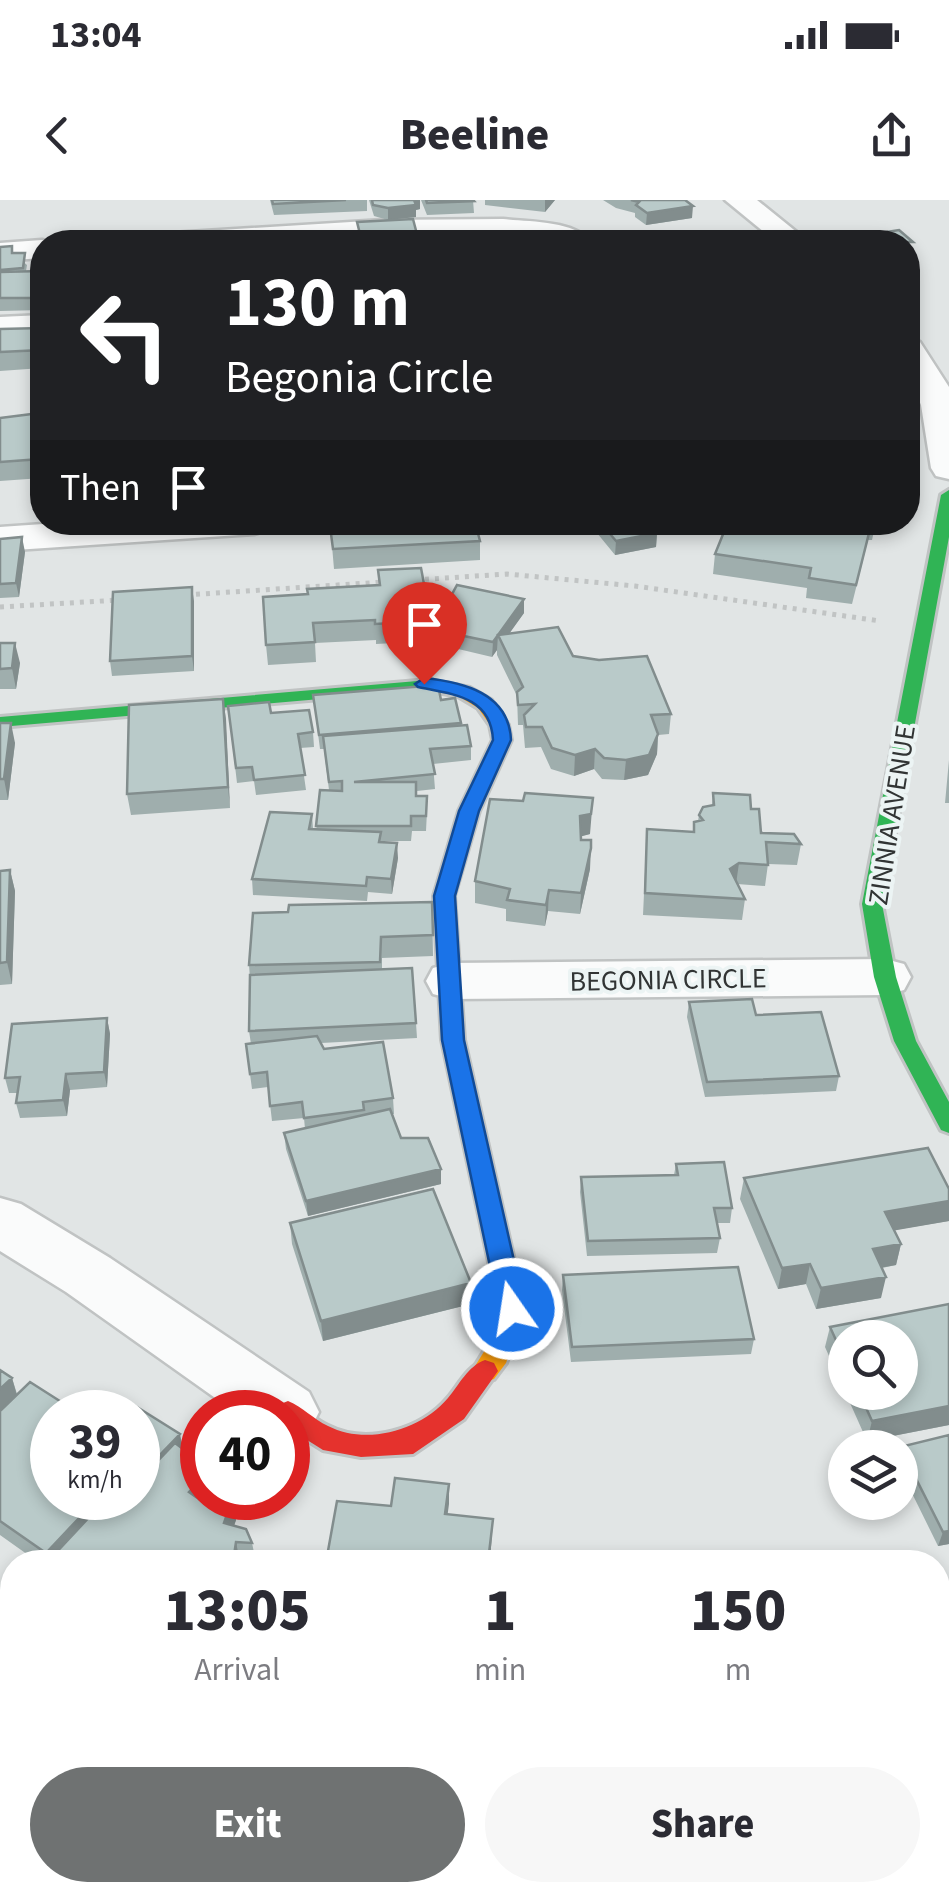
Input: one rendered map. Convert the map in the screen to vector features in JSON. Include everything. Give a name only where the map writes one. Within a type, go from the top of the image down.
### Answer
[{"type":"street","points":[[745,202],[779,230]]},
{"type":"street","points":[[411,230],[491,226],[540,230]]},
{"type":"street","points":[[0,252],[30,251]]},
{"type":"street","points":[[0,327],[30,326]]},
{"type":"street","points":[[920,364],[945,408],[949,468]]},
{"type":"street","name":"ZINNIA AVENUE","points":[[949,495],[872,904],[885,977],[905,1040],[949,1124]]},
{"type":"street","points":[[0,539],[60,535]]},
{"type":"street","points":[[0,722],[424,684],[454,686],[481,698],[502,731],[502,740],[469,811],[444,896],[453,1040],[512,1309],[497,1355],[454,1410],[414,1442],[361,1444],[323,1438],[310,1429]]},
{"type":"street","name":"BEGONIA CIRCLE","points":[[452,981],[885,977]]},
{"type":"street","points":[[0,1222],[88,1276],[254,1390]]},
{"type":"path","points":[[409,581],[507,574],[926,628]]},
{"type":"path","points":[[176,596],[390,582]]},
{"type":"path","points":[[0,607],[136,598]]},
{"type":"building","points":[[272,200],[346,200],[273,204]]},
{"type":"building","points":[[372,200],[414,200],[416,205],[388,208],[373,205]]},
{"type":"building","points":[[426,200],[473,200],[474,201],[427,203]]},
{"type":"building","points":[[631,200],[685,200],[693,206],[647,213],[636,205],[639,202]]},
{"type":"building","points":[[413,219],[416,230],[359,230],[357,222]]},
{"type":"building","points":[[12,246],[12,253],[25,253],[23,268],[0,270],[0,247]]},
{"type":"building","points":[[30,271],[30,298],[0,298],[0,272]]},
{"type":"building","points":[[30,328],[30,351],[0,352],[0,329]]},
{"type":"building","points":[[30,414],[30,460],[0,462],[0,418]]},
{"type":"building","points":[[331,535],[478,535],[480,541],[333,549]]},
{"type":"building","points":[[611,535],[647,535],[616,541]]},
{"type":"building","points":[[723,535],[868,535],[856,585],[809,578],[811,568],[715,554]]},
{"type":"building","points":[[22,537],[16,583],[0,584],[0,539]]},
{"type":"building","points":[[421,568],[431,621],[313,623],[315,642],[266,645],[263,597],[308,594],[307,589],[380,585],[378,570]]},
{"type":"building","points":[[457,585],[524,599],[493,642],[454,634],[459,629],[437,622]]},
{"type":"building","points":[[192,587],[192,656],[110,661],[113,592]]},
{"type":"building","points":[[558,627],[573,656],[599,660],[647,656],[671,714],[651,715],[658,734],[649,755],[626,760],[604,758],[595,749],[575,755],[552,748],[542,727],[526,727],[524,715],[535,704],[518,705],[517,692],[523,687],[498,635]]},
{"type":"building","points":[[0,643],[15,643],[12,668],[0,669]]},
{"type":"building","points":[[438,685],[441,700],[455,698],[461,723],[319,735],[313,695]]},
{"type":"building","points":[[223,699],[228,787],[127,794],[129,705]]},
{"type":"building","points":[[269,702],[271,713],[309,710],[313,732],[298,734],[305,775],[254,780],[252,767],[236,768],[228,706]]},
{"type":"building","points":[[0,723],[11,723],[4,779],[0,779]]},
{"type":"building","points":[[467,725],[471,746],[430,749],[435,774],[354,782],[416,782],[416,796],[427,796],[426,816],[411,816],[411,826],[316,826],[320,790],[342,791],[342,781],[329,782],[323,736]]},
{"type":"building","points":[[525,793],[593,798],[591,814],[580,816],[581,840],[591,840],[581,893],[549,890],[546,905],[507,900],[510,889],[475,881],[490,799],[523,801]]},
{"type":"building","points":[[713,793],[750,795],[751,809],[759,809],[761,833],[794,834],[801,844],[766,842],[768,865],[739,863],[730,869],[745,899],[645,893],[647,829],[694,832],[694,822],[703,820],[699,815],[703,807],[714,805]]},
{"type":"building","points":[[270,812],[312,814],[309,829],[381,832],[379,842],[397,843],[391,879],[367,877],[366,886],[252,879]]},
{"type":"building","points":[[10,870],[7,962],[0,963],[0,871]]},
{"type":"building","points":[[432,902],[433,935],[381,937],[380,962],[249,965],[253,913],[288,912],[289,905]]},
{"type":"building","points":[[412,968],[416,1023],[249,1031],[250,975]]},
{"type":"building","points":[[752,999],[756,1015],[821,1012],[839,1076],[707,1082],[689,1002]]},
{"type":"building","points":[[107,1018],[104,1072],[66,1074],[63,1100],[16,1103],[20,1077],[5,1078],[12,1024]]},
{"type":"building","points":[[317,1036],[324,1049],[383,1042],[393,1098],[363,1102],[364,1110],[304,1118],[302,1102],[270,1106],[267,1072],[250,1074],[246,1044]]},
{"type":"building","points":[[390,1109],[401,1138],[428,1138],[441,1169],[306,1201],[284,1133]]},
{"type":"building","points":[[928,1148],[949,1189],[949,1201],[885,1212],[901,1244],[873,1249],[886,1277],[821,1288],[810,1264],[782,1268],[744,1178]]},
{"type":"building","points":[[724,1162],[732,1208],[714,1208],[720,1238],[588,1241],[581,1177],[678,1175],[676,1164]]},
{"type":"building","points":[[433,1189],[471,1283],[321,1321],[290,1223]]},
{"type":"building","points":[[738,1267],[754,1339],[572,1347],[563,1275]]},
{"type":"building","points":[[949,1304],[949,1406],[872,1421],[867,1410],[918,1410],[918,1320],[866,1320]]},
{"type":"building","points":[[0,1370],[12,1378],[0,1389]]},
{"type":"building","points":[[30,1382],[43,1390],[30,1390],[30,1520],[77,1520],[49,1550],[42,1550],[0,1521],[0,1411]]},
{"type":"building","points":[[160,1421],[180,1434],[160,1455]]},
{"type":"building","points":[[949,1435],[949,1531],[943,1532],[918,1483],[918,1443]]},
{"type":"building","points":[[175,1443],[180,1447],[180,1520],[225,1520],[224,1523],[246,1529],[252,1543],[236,1542],[235,1550],[59,1550],[87,1520],[160,1520],[160,1459]]},
{"type":"building","points":[[395,1478],[449,1484],[445,1514],[493,1519],[489,1550],[328,1550],[337,1501],[391,1506]]},
{"type":"traffic: fast","points":[[949,495],[872,904],[885,977],[905,1041],[949,1124]]},
{"type":"traffic: fast","points":[[0,722],[429,685]]},
{"type":"traffic: slow","points":[[429,685],[464,692],[485,704],[499,725],[502,740],[469,811],[444,896],[453,1040],[512,1309],[497,1355],[485,1371]]},
{"type":"traffic: jam","points":[[310,1429],[323,1438],[361,1445],[413,1442],[454,1411],[485,1371]]},
{"type":"route","points":[[424,684],[454,686],[481,698],[502,731],[502,740],[469,811],[444,896],[453,1040],[512,1309]]}]
